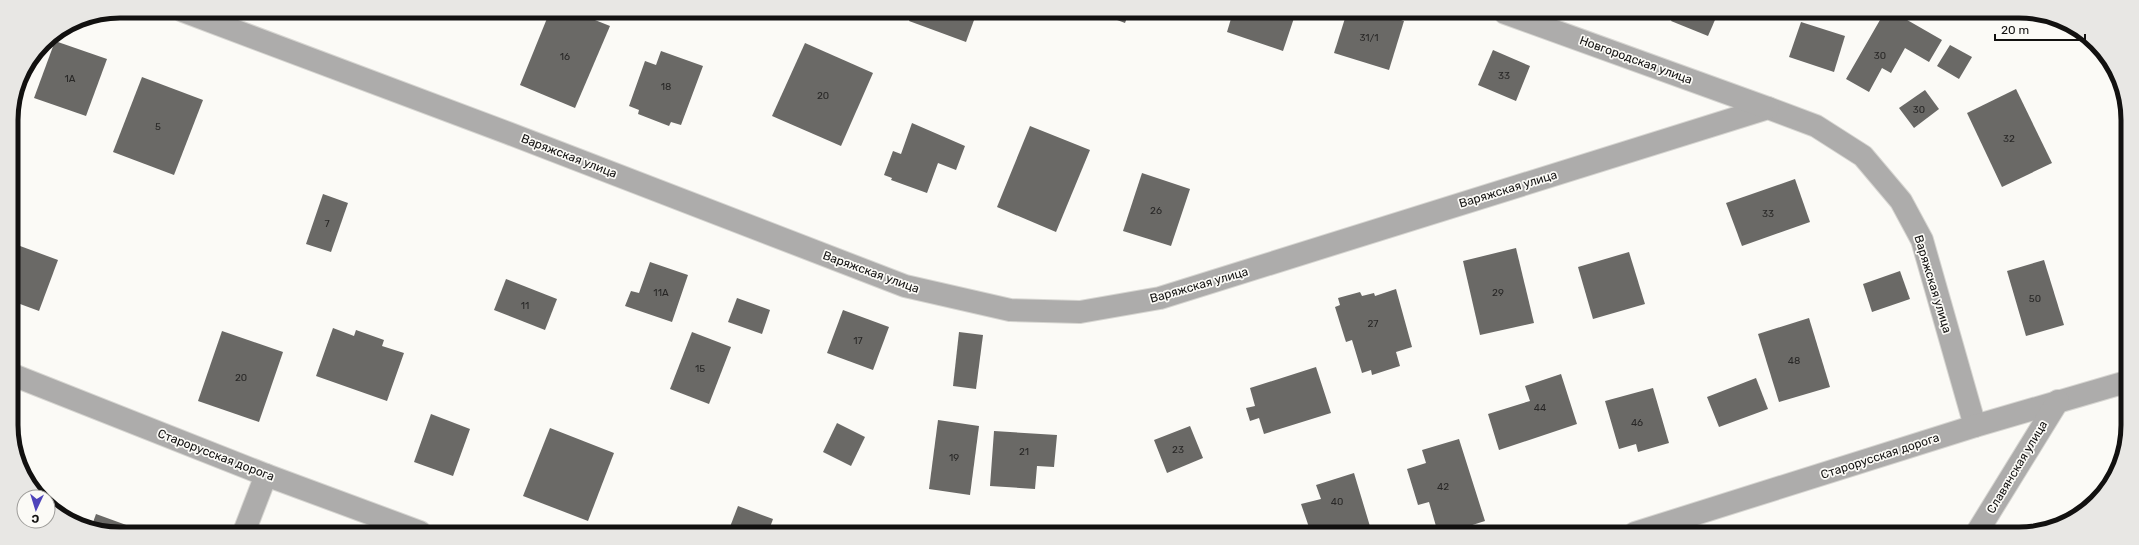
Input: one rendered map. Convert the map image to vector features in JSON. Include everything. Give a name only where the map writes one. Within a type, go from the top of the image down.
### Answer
[{"type":"street","name":"Варяжская улица","points":[[202,18],[522,138],[905,286],[1010,310],[1080,312],[1160,298],[1768,108],[1816,126],[1863,156],[1901,201],[1922,240],[1975,426]]},
{"type":"street","name":"Новгородская улица","points":[[1521,18],[1768,108]]},
{"type":"street","name":"Старорусская дорога","points":[[18,377],[266,475],[406,527]]},
{"type":"street","name":"Старорусская дорога","points":[[1654,527],[1975,426],[2121,383]]},
{"type":"street","name":"Славянская улица","points":[[1980,527],[2058,401]]},
{"type":"street","points":[[246,527],[266,475]]},
{"type":"building","points":[[547,18],[590,18],[610,26],[575,108],[520,85]]},
{"type":"building","points":[[910,18],[975,18],[966,42],[909,21]]},
{"type":"building","points":[[1112,18],[1127,18],[1125,23]]},
{"type":"building","points":[[1231,18],[1294,18],[1283,51],[1227,32]]},
{"type":"building","points":[[1345,18],[1395,18],[1404,21],[1389,70],[1334,53]]},
{"type":"building","points":[[1672,18],[1716,18],[1708,36],[1671,21]]},
{"type":"building","points":[[1881,18],[1904,18],[1942,40],[1929,62],[1905,48],[1891,73],[1882,68],[1869,92],[1846,79]]},
{"type":"building","points":[[1801,22],[1845,36],[1834,72],[1789,57]]},
{"type":"building","points":[[56,41],[107,59],[86,116],[34,98]]},
{"type":"building","points":[[805,43],[873,73],[841,146],[772,116]]},
{"type":"building","points":[[1950,45],[1972,57],[1959,79],[1937,66]]},
{"type":"building","points":[[1493,50],[1530,66],[1516,101],[1478,85]]},
{"type":"building","points":[[661,51],[703,66],[681,125],[671,122],[669,126],[638,114],[639,110],[629,106],[645,61],[656,65]]},
{"type":"building","points":[[142,77],[203,100],[174,175],[113,152]]},
{"type":"building","points":[[2016,89],[2052,163],[2002,187],[1967,113]]},
{"type":"building","points":[[1925,90],[1939,109],[1914,128],[1899,108]]},
{"type":"building","points":[[912,123],[965,146],[956,170],[938,163],[927,193],[891,180],[892,178],[884,175],[893,151],[901,154]]},
{"type":"building","points":[[1030,126],[1090,150],[1056,232],[997,207]]},
{"type":"building","points":[[1142,173],[1190,189],[1171,246],[1123,231]]},
{"type":"building","points":[[1795,179],[1810,222],[1742,246],[1726,203]]},
{"type":"building","points":[[323,194],[348,203],[331,252],[306,244]]},
{"type":"building","points":[[18,245],[58,260],[39,311],[18,303]]},
{"type":"building","points":[[1516,248],[1534,323],[1480,335],[1463,261]]},
{"type":"building","points":[[1629,252],[1645,304],[1593,319],[1578,267]]},
{"type":"building","points":[[2044,260],[2064,325],[2026,336],[2007,271]]},
{"type":"building","points":[[650,262],[688,275],[672,322],[625,306],[631,291],[639,293]]},
{"type":"building","points":[[1900,271],[1910,299],[1872,312],[1863,284]]},
{"type":"building","points":[[506,279],[557,299],[545,330],[494,310]]},
{"type":"building","points":[[1396,289],[1412,347],[1396,352],[1400,366],[1372,375],[1371,370],[1362,373],[1352,340],[1346,342],[1345,339],[1335,307],[1340,305],[1338,298],[1360,292],[1362,296],[1374,293],[1375,296]]},
{"type":"building","points":[[737,298],[770,310],[762,334],[728,322]]},
{"type":"building","points":[[843,310],[889,327],[873,370],[827,353]]},
{"type":"building","points":[[1809,318],[1830,387],[1779,402],[1758,334]]},
{"type":"building","points":[[333,328],[354,336],[356,330],[384,340],[382,346],[404,353],[387,401],[316,376]]},
{"type":"building","points":[[222,331],[283,352],[259,422],[198,401]]},
{"type":"building","points":[[692,332],[731,347],[709,404],[670,389]]},
{"type":"building","points":[[959,332],[983,335],[976,389],[953,386]]},
{"type":"building","points":[[1316,367],[1331,413],[1264,434],[1259,418],[1250,421],[1246,408],[1255,406],[1250,388]]},
{"type":"building","points":[[1561,374],[1577,424],[1499,450],[1488,414],[1530,401],[1525,386]]},
{"type":"building","points":[[1756,378],[1768,409],[1719,427],[1707,397]]},
{"type":"building","points":[[1653,388],[1669,443],[1638,452],[1636,444],[1619,449],[1605,401]]},
{"type":"building","points":[[431,414],[470,429],[453,476],[414,462]]},
{"type":"building","points":[[938,420],[979,426],[970,495],[929,489]]},
{"type":"building","points":[[837,423],[865,437],[851,466],[823,452]]},
{"type":"building","points":[[1190,426],[1203,458],[1167,473],[1154,440]]},
{"type":"building","points":[[550,428],[614,453],[588,521],[523,496]]},
{"type":"building","points":[[994,431],[1057,435],[1054,467],[1037,466],[1035,489],[990,486]]},
{"type":"building","points":[[1459,439],[1485,521],[1466,527],[1436,527],[1429,502],[1418,505],[1407,469],[1426,463],[1422,450]]},
{"type":"building","points":[[1354,473],[1370,527],[1309,527],[1301,504],[1321,499],[1316,485]]},
{"type":"building","points":[[738,506],[773,519],[770,527],[730,527]]},
{"type":"building","points":[[96,514],[132,527],[107,526],[93,523]]}]
